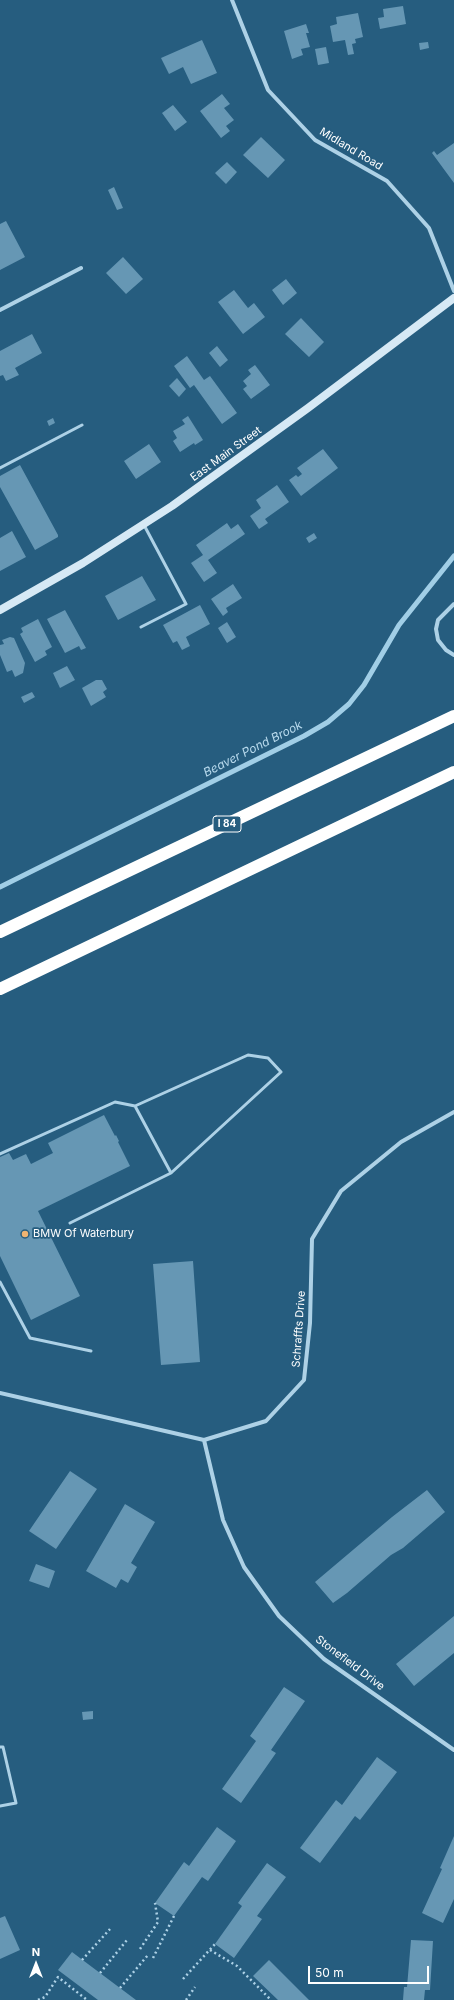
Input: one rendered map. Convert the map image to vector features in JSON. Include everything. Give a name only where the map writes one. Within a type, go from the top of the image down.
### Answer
[{"type":"highway","name":"I 84","points":[[0,932],[454,716]]},
{"type":"highway","points":[[0,989],[454,772]]},
{"type":"main road","name":"East Main Street","points":[[0,610],[58,578],[144,525],[247,453],[454,298]]},
{"type":"street","name":"Midland Road","points":[[232,0],[268,90],[315,140],[387,181],[429,228],[454,291]]},
{"type":"street","points":[[0,310],[80,268]]},
{"type":"street","points":[[454,604],[438,620],[436,630],[438,640],[446,650],[454,655]]},
{"type":"street","name":"Schraffts Drive","points":[[204,1440],[266,1421],[304,1380],[310,1323],[312,1239],[341,1191],[401,1142],[454,1112]]},
{"type":"street","points":[[0,1393],[204,1440]]},
{"type":"street","name":"Stonefield Drive","points":[[204,1440],[223,1520],[244,1566],[279,1616],[324,1658],[454,1750]]},
{"type":"lane","points":[[0,468],[82,425]]},
{"type":"lane","points":[[141,627],[186,604],[144,525]]},
{"type":"lane","points":[[0,1154],[115,1102],[135,1106],[248,1055],[268,1058],[281,1072],[171,1173],[70,1223]]},
{"type":"lane","points":[[135,1106],[171,1173]]},
{"type":"lane","points":[[0,1282],[30,1338],[91,1352]]},
{"type":"lane","points":[[0,1747],[3,1747],[16,1803],[0,1806]]},
{"type":"path","points":[[140,1949],[158,1922],[155,1903]]},
{"type":"path","points":[[153,1958],[174,1916]]},
{"type":"path","points":[[82,1960],[110,1929]]},
{"type":"path","points":[[100,1973],[126,1940]]},
{"type":"path","points":[[184,1979],[214,1944]]},
{"type":"path","points":[[210,1950],[237,1966],[271,2000]]},
{"type":"path","points":[[120,1988],[148,1955]]},
{"type":"path","points":[[38,2000],[45,1997],[58,1977],[87,2000]]},
{"type":"path","points":[[186,2000],[196,1987]]},
{"type":"building","points":[[403,6],[406,24],[380,29],[378,18],[384,17],[383,9]]},
{"type":"building","points":[[358,13],[363,37],[355,39],[356,43],[352,44],[354,54],[348,55],[345,40],[333,42],[330,26],[337,24],[336,17]]},
{"type":"building","points":[[306,24],[309,33],[306,33],[310,47],[301,49],[303,55],[292,59],[284,31]]},
{"type":"building","points":[[202,40],[217,73],[191,84],[183,67],[169,74],[161,58]]},
{"type":"building","points":[[428,42],[429,48],[420,50],[419,43]]},
{"type":"building","points":[[326,47],[329,63],[318,65],[315,49]]},
{"type":"building","points":[[222,94],[230,104],[224,108],[234,120],[226,126],[230,131],[221,138],[200,111]]},
{"type":"building","points":[[173,105],[187,122],[175,131],[162,113]]},
{"type":"building","points":[[261,137],[285,160],[268,178],[243,155]]},
{"type":"building","points":[[454,143],[454,183],[432,153],[434,151],[437,155]]},
{"type":"building","points":[[227,162],[237,172],[226,184],[215,173]]},
{"type":"building","points":[[114,187],[123,208],[117,210],[108,190]]},
{"type":"building","points":[[6,221],[25,257],[0,270],[0,224]]},
{"type":"building","points":[[123,257],[143,279],[126,294],[106,273]]},
{"type":"building","points":[[286,279],[297,293],[283,305],[272,290]]},
{"type":"building","points":[[234,290],[248,308],[254,303],[265,317],[243,334],[218,302]]},
{"type":"building","points":[[301,318],[324,342],[309,357],[285,334]]},
{"type":"building","points":[[32,334],[42,353],[15,368],[19,375],[6,381],[3,375],[0,376],[0,351]]},
{"type":"building","points":[[217,346],[228,360],[220,367],[209,353]]},
{"type":"building","points":[[187,356],[204,380],[210,376],[237,413],[222,424],[194,385],[190,388],[174,366]]},
{"type":"building","points":[[255,365],[270,385],[251,399],[243,389],[247,386],[243,381],[251,374],[248,370]]},
{"type":"building","points":[[177,378],[186,389],[179,397],[169,386]]},
{"type":"building","points":[[188,416],[203,440],[195,445],[194,443],[180,452],[173,441],[177,438],[173,431],[185,424],[182,420]]},
{"type":"building","points":[[53,418],[55,423],[49,426],[47,421]]},
{"type":"building","points":[[149,444],[161,462],[136,479],[124,461]]},
{"type":"building","points":[[323,449],[338,468],[301,496],[289,480],[296,475],[298,477],[302,474],[297,468]]},
{"type":"building","points":[[20,465],[58,535],[58,537],[35,550],[0,487],[0,476]]},
{"type":"building","points":[[277,485],[289,502],[265,519],[268,523],[259,529],[250,516],[261,508],[256,500]]},
{"type":"building","points":[[227,523],[231,529],[238,524],[245,534],[208,560],[217,573],[204,582],[191,563],[203,555],[196,545]]},
{"type":"building","points":[[12,531],[26,557],[0,571],[0,538]]},
{"type":"building","points":[[314,533],[317,538],[309,543],[306,538]]},
{"type":"building","points":[[142,576],[156,600],[118,620],[105,596]]},
{"type":"building","points":[[233,584],[242,598],[226,608],[228,612],[223,616],[211,599]]},
{"type":"building","points":[[200,605],[210,624],[186,637],[190,646],[182,650],[177,641],[173,643],[163,625]]},
{"type":"building","points":[[65,610],[86,648],[81,650],[79,646],[65,653],[47,619]]},
{"type":"building","points":[[38,619],[52,647],[45,651],[47,655],[35,662],[20,634],[23,632],[21,628]]},
{"type":"building","points":[[227,622],[236,637],[227,643],[218,628]]},
{"type":"building","points":[[10,637],[14,638],[25,663],[23,673],[15,677],[12,670],[7,672],[0,655],[0,645],[4,644],[2,640]]},
{"type":"building","points":[[67,666],[75,680],[60,688],[53,673]]},
{"type":"building","points":[[96,680],[102,680],[107,689],[103,692],[106,697],[91,706],[82,688]]},
{"type":"building","points":[[32,692],[35,697],[24,703],[21,697]]},
{"type":"building","name":"BMW Of Waterbury","points":[[104,1115],[115,1136],[116,1135],[130,1166],[38,1211],[80,1296],[31,1320],[0,1256],[0,1157],[9,1153],[13,1160],[26,1154],[31,1164],[53,1153],[48,1143]]},
{"type":"building","points":[[193,1261],[200,1362],[161,1365],[153,1264]]},
{"type":"building","points":[[70,1471],[97,1489],[56,1549],[29,1531]]},
{"type":"building","points":[[427,1490],[445,1512],[403,1548],[391,1555],[347,1593],[333,1603],[315,1582],[392,1517]]},
{"type":"building","points":[[125,1504],[155,1522],[131,1563],[137,1567],[128,1583],[121,1579],[116,1588],[86,1571]]},
{"type":"building","points":[[36,1564],[55,1571],[49,1588],[29,1581]]},
{"type":"building","points":[[454,1616],[454,1653],[414,1686],[396,1664]]},
{"type":"building","points":[[284,1687],[305,1701],[271,1750],[276,1753],[241,1803],[222,1789],[256,1741],[250,1736]]},
{"type":"building","points":[[93,1711],[93,1719],[83,1720],[82,1712]]},
{"type":"building","points":[[377,1757],[397,1772],[360,1820],[355,1816],[320,1863],[300,1848],[336,1800],[342,1805]]},
{"type":"building","points":[[217,1827],[236,1841],[208,1881],[202,1877],[174,1916],[155,1903],[184,1862],[189,1866]]},
{"type":"building","points":[[454,1836],[454,1899],[443,1923],[422,1913],[442,1869],[440,1868]]},
{"type":"building","points":[[267,1863],[286,1877],[257,1916],[262,1919],[234,1958],[215,1944],[242,1906],[238,1903]]},
{"type":"building","points":[[5,1916],[20,1950],[0,1959],[0,1918]]},
{"type":"building","points":[[411,1940],[433,1941],[430,1990],[425,1990],[424,2000],[403,2000],[404,1987],[407,1987]]},
{"type":"building","points":[[72,1952],[136,2000],[98,2000],[58,1970]]},
{"type":"building","points":[[269,1960],[309,2000],[278,2000],[253,1976]]},
{"type":"waterway","name":"Beaver Pond Brook","points":[[0,887],[304,736],[328,722],[349,704],[364,685],[399,625],[454,556]]},
{"type":"place","name":"BMW Of Waterbury","points":[[25,1234]]}]
